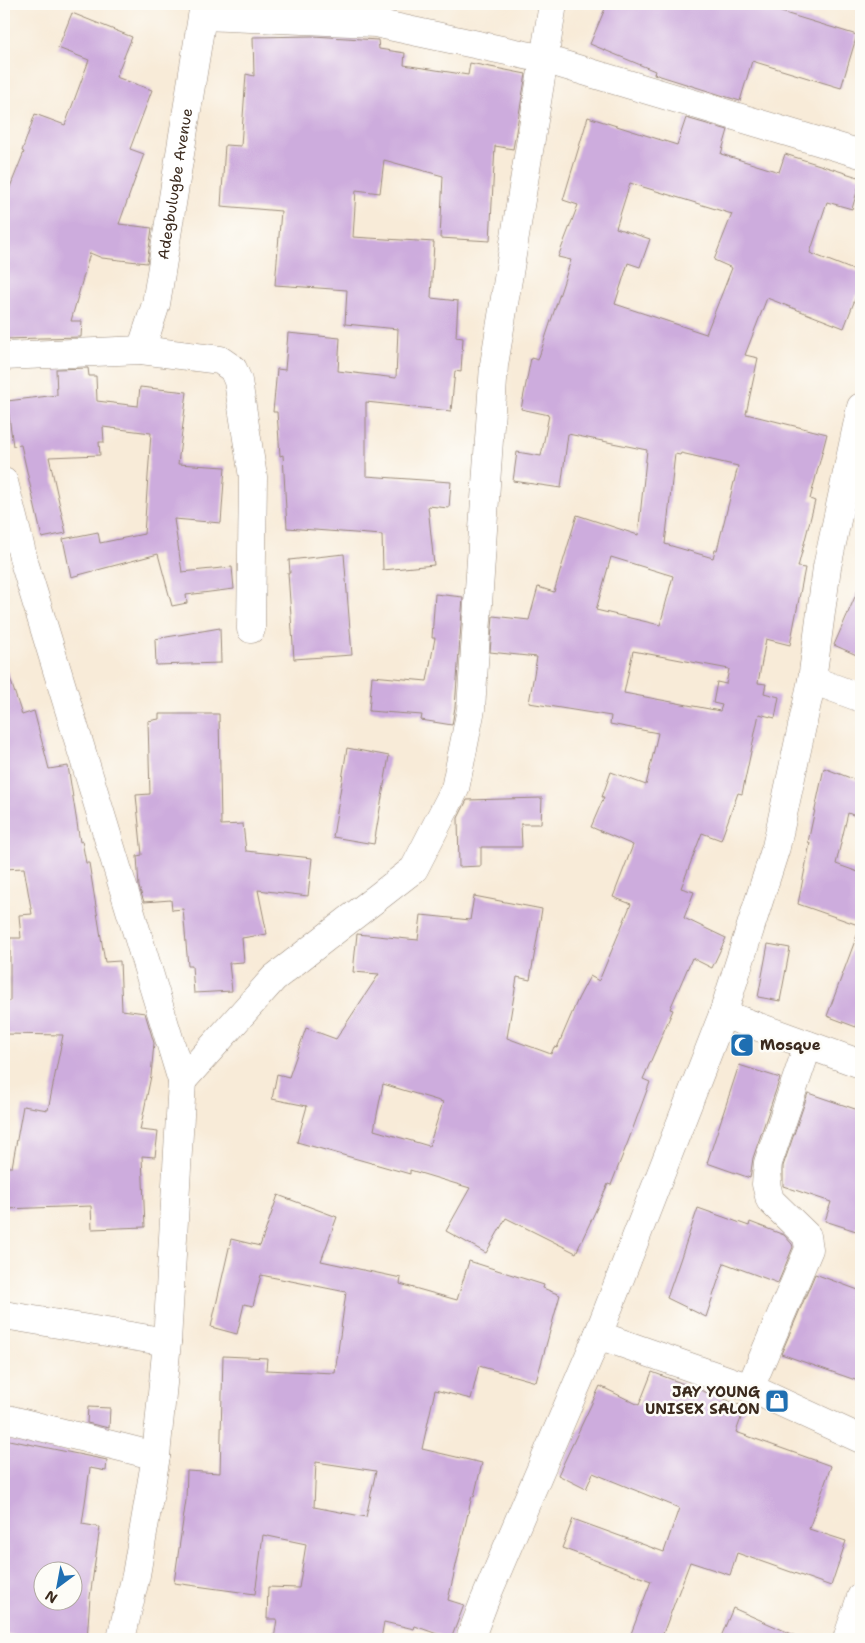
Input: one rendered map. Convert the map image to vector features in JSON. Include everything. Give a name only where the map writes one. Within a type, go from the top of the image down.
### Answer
[{"type":"street","points":[[182,1081],[274,978],[414,869],[455,789],[472,708],[494,365],[553,4]]},
{"type":"street","points":[[204,10],[375,23],[544,59],[861,154]]},
{"type":"street","name":"Adegbulugbe Avenue","points":[[141,350],[156,304],[204,10]]},
{"type":"street","points":[[4,356],[141,350],[220,360],[233,369],[238,381],[253,478],[251,629]]},
{"type":"street","points":[[470,1639],[598,1335],[723,1014],[776,847],[812,680],[827,567],[861,407]]},
{"type":"street","points":[[4,482],[25,565],[182,1081],[167,1342],[156,1456],[136,1575],[121,1639]]},
{"type":"street","points":[[812,680],[861,698]]},
{"type":"street","points":[[723,1014],[861,1064]]},
{"type":"street","points":[[750,1388],[809,1249],[807,1236],[770,1200],[766,1184],[768,1163],[808,1045]]},
{"type":"street","points":[[4,1315],[167,1342]]},
{"type":"street","points":[[598,1335],[750,1388],[861,1440]]},
{"type":"street","points":[[4,1418],[156,1456]]},
{"type":"street","points":[[847,1639],[861,1597]]},
{"type":"building","points":[[607,4],[755,4],[857,35],[841,88],[752,61],[740,101],[654,74],[655,71],[590,44]]},
{"type":"building","points":[[72,13],[132,37],[116,77],[152,90],[130,149],[144,154],[119,224],[152,228],[147,263],[102,258],[90,253],[71,321],[82,321],[81,337],[4,339],[4,202],[24,152],[22,151],[35,114],[65,125],[89,60],[58,48]]},
{"type":"building","points":[[313,36],[378,40],[379,49],[405,53],[404,65],[468,75],[470,63],[526,74],[513,149],[495,146],[490,241],[440,238],[443,176],[384,160],[380,193],[356,190],[353,237],[434,242],[431,298],[458,301],[456,337],[463,338],[461,372],[455,371],[451,411],[366,402],[366,476],[451,482],[449,508],[428,506],[434,565],[383,570],[382,535],[287,528],[283,455],[280,456],[277,412],[273,412],[277,369],[285,370],[288,333],[340,338],[338,371],[396,378],[398,329],[345,324],[347,290],[275,285],[281,211],[221,206],[225,145],[241,146],[246,74],[254,76],[253,37]]},
{"type":"building","points":[[588,117],[677,145],[686,118],[728,130],[721,154],[779,172],[785,154],[861,178],[852,209],[827,202],[810,253],[861,273],[861,284],[844,328],[767,298],[745,355],[758,358],[746,414],[827,434],[810,499],[815,501],[798,567],[805,568],[790,645],[766,639],[758,683],[766,684],[764,693],[779,697],[775,718],[759,714],[742,794],[738,793],[721,840],[702,833],[681,888],[694,892],[684,918],[726,938],[712,968],[692,958],[670,1009],[673,1010],[643,1079],[650,1082],[611,1185],[608,1184],[576,1253],[506,1218],[486,1253],[446,1231],[470,1188],[410,1170],[410,1174],[297,1142],[307,1106],[272,1099],[277,1074],[289,1077],[306,1028],[336,1039],[379,974],[353,972],[357,934],[418,940],[421,915],[470,920],[474,896],[542,909],[530,980],[517,977],[507,1038],[551,1054],[554,1047],[557,1048],[590,976],[599,981],[631,904],[613,897],[633,845],[591,827],[604,797],[602,797],[611,772],[646,785],[658,733],[610,724],[611,716],[529,703],[537,657],[490,652],[493,616],[529,620],[538,587],[554,592],[577,515],[638,535],[647,450],[568,434],[561,488],[513,481],[517,452],[541,456],[549,415],[521,409],[531,358],[538,360],[571,260],[558,257],[578,205],[563,200]],"holes":[[[630,183],[732,214],[714,260],[732,268],[706,334],[615,304],[628,263],[640,267],[650,239],[616,228]],[[681,453],[738,466],[717,550],[715,550],[713,558],[665,544],[675,454],[680,455]],[[611,557],[673,576],[660,625],[596,610]],[[633,651],[729,669],[726,684],[717,682],[713,703],[722,705],[720,711],[624,693]],[[383,1084],[443,1102],[429,1146],[374,1130]]]},
{"type":"building","points":[[88,368],[89,376],[96,376],[97,401],[138,406],[140,387],[187,392],[178,464],[225,467],[221,523],[174,519],[182,572],[232,567],[234,589],[186,595],[187,603],[172,606],[158,554],[71,577],[63,539],[98,532],[100,543],[144,534],[151,433],[103,427],[104,442],[99,442],[100,455],[49,457],[66,533],[42,538],[21,445],[13,446],[7,401],[57,395],[56,369]]},
{"type":"building","points":[[344,554],[352,655],[294,659],[288,573],[290,573],[289,560]]},
{"type":"building","points":[[861,583],[861,657],[834,645]]},
{"type":"building","points":[[435,594],[463,597],[452,725],[421,720],[422,715],[369,711],[372,676],[427,681],[435,638],[432,638]]},
{"type":"building","points":[[220,628],[221,663],[156,665],[155,639]]},
{"type":"building","points":[[4,672],[8,672],[22,715],[34,711],[49,769],[68,766],[80,842],[82,841],[86,863],[89,863],[105,962],[120,961],[122,1010],[145,1013],[154,1043],[151,1076],[140,1130],[158,1132],[155,1157],[142,1156],[145,1227],[92,1229],[91,1206],[4,1209],[4,1167],[12,1167],[23,1106],[48,1110],[63,1035],[4,1034],[4,1001],[10,1001],[10,938],[21,938],[19,915],[32,914],[24,868],[4,869]]},
{"type":"building","points":[[159,714],[219,714],[221,825],[243,824],[246,851],[312,858],[308,896],[258,890],[267,934],[242,938],[244,962],[229,963],[232,991],[194,993],[192,966],[188,966],[183,909],[172,910],[171,900],[144,902],[139,887],[137,856],[142,855],[136,795],[150,794],[148,721],[159,719]]},
{"type":"building","points":[[347,748],[389,756],[374,844],[333,837]]},
{"type":"building","points":[[824,768],[861,782],[861,818],[848,813],[836,864],[861,873],[861,926],[798,904],[810,843],[808,842]]},
{"type":"building","points":[[542,798],[541,824],[521,824],[522,847],[481,847],[481,866],[459,867],[458,818],[467,800]]},
{"type":"building","points":[[859,930],[861,930],[861,1013],[856,1027],[827,1016]]},
{"type":"building","points":[[768,944],[790,948],[780,1001],[758,997]]},
{"type":"building","points":[[739,1065],[780,1078],[753,1158],[750,1178],[707,1163]]},
{"type":"building","points":[[808,1093],[861,1111],[861,1215],[856,1231],[825,1221],[831,1202],[783,1186],[783,1166]]},
{"type":"building","points":[[278,1195],[337,1217],[321,1261],[401,1278],[400,1284],[457,1300],[469,1261],[544,1285],[543,1288],[560,1295],[536,1382],[479,1366],[471,1399],[435,1390],[422,1449],[482,1463],[474,1497],[472,1496],[448,1600],[464,1605],[451,1639],[415,1626],[414,1629],[384,1622],[381,1639],[340,1636],[339,1639],[274,1639],[277,1619],[267,1619],[268,1587],[299,1588],[306,1544],[263,1535],[255,1594],[174,1583],[186,1500],[187,1471],[220,1473],[223,1356],[267,1358],[266,1370],[335,1373],[346,1292],[261,1275],[253,1306],[244,1304],[237,1334],[211,1327],[231,1239],[260,1246]],"holes":[[[316,1462],[376,1471],[366,1517],[314,1507]]]},
{"type":"building","points":[[698,1208],[749,1226],[750,1222],[784,1235],[793,1247],[778,1283],[724,1263],[706,1317],[667,1298]]},
{"type":"building","points":[[815,1274],[861,1291],[861,1382],[781,1354]]},
{"type":"building","points":[[652,1372],[745,1407],[736,1432],[831,1466],[809,1529],[846,1541],[831,1586],[737,1553],[730,1575],[690,1562],[661,1639],[629,1639],[651,1581],[562,1548],[573,1519],[664,1552],[679,1508],[593,1473],[586,1489],[558,1475],[600,1386],[639,1405]]},
{"type":"building","points":[[88,1407],[110,1408],[109,1428],[87,1423]]},
{"type":"building","points":[[4,1439],[107,1460],[106,1471],[90,1468],[82,1524],[100,1527],[90,1597],[87,1639],[52,1639],[4,1634]]},
{"type":"building","points":[[733,1608],[803,1639],[720,1639]]},
{"type":"place","name":"Mosque","points":[[742,1045]]},
{"type":"place","name":"JAY YOUNG UNISEX SALON","points":[[777,1401]]}]
